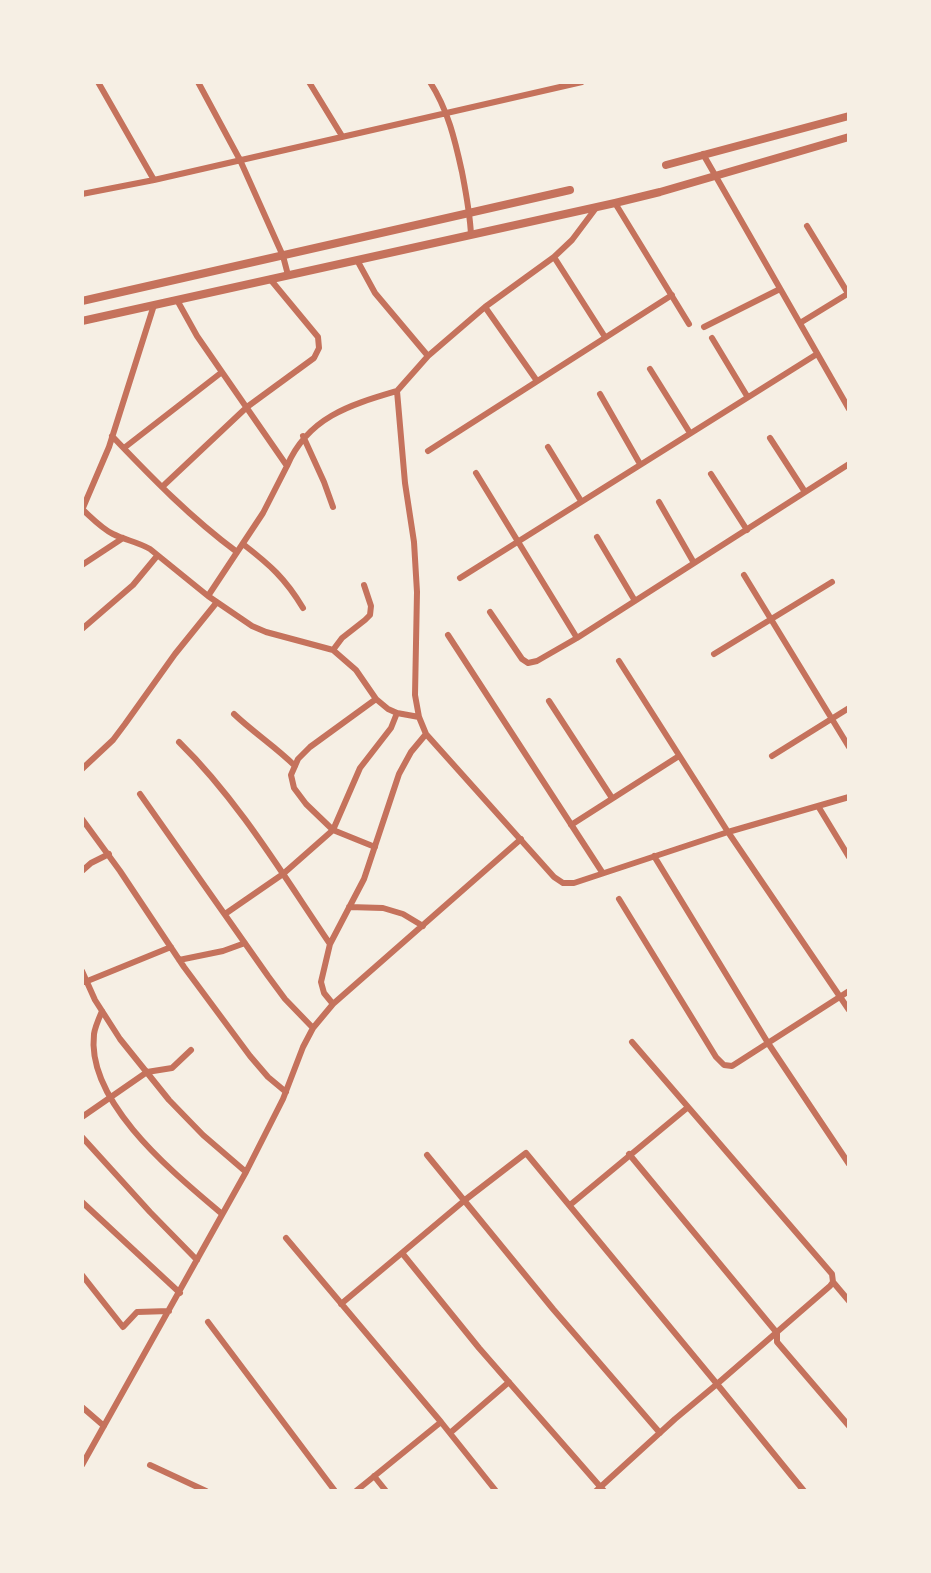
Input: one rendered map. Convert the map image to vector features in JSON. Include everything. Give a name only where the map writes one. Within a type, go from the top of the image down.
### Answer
[{"type":"street","points":[[98,82],[154,180]]},
{"type":"street","points":[[198,82],[240,160],[283,256],[288,275]]},
{"type":"street","points":[[309,82],[342,136]]},
{"type":"street","points":[[430,82],[447,113],[470,212],[471,235]]},
{"type":"street","points":[[540,82],[545,91]]},
{"type":"street","points":[[82,194],[582,82]]},
{"type":"street","points":[[666,165],[849,116]]},
{"type":"street","points":[[82,321],[596,208],[849,137]]},
{"type":"street","points":[[703,154],[849,409]]},
{"type":"street","points":[[82,301],[570,190]]},
{"type":"street","points":[[615,203],[689,324]]},
{"type":"street","points":[[208,596],[263,513],[303,436],[327,418],[362,401],[397,391],[428,356],[485,307],[554,257],[572,240],[596,208]]},
{"type":"street","points":[[800,323],[849,294],[807,226]]},
{"type":"street","points":[[554,257],[605,337]]},
{"type":"street","points":[[357,260],[375,293],[428,356]]},
{"type":"street","points":[[162,487],[247,407],[314,358],[319,348],[318,337],[270,279]]},
{"type":"street","points":[[704,327],[780,289]]},
{"type":"street","points":[[428,451],[672,295]]},
{"type":"street","points":[[177,300],[197,336],[287,466]]},
{"type":"street","points":[[154,305],[112,436],[82,510],[98,524],[123,538],[140,543],[252,626],[333,650],[356,670],[376,699],[388,709],[419,717]]},
{"type":"street","points":[[485,307],[537,381]]},
{"type":"street","points":[[712,338],[747,396]]},
{"type":"street","points":[[460,578],[817,354]]},
{"type":"street","points":[[650,369],[690,433]]},
{"type":"street","points":[[124,448],[222,372]]},
{"type":"street","points":[[397,391],[403,469],[414,542],[417,592],[415,695],[419,717],[426,734],[554,877],[563,883],[574,883],[728,832],[849,797]]},
{"type":"street","points":[[600,394],[640,464]]},
{"type":"street","points":[[112,436],[204,527],[237,552]]},
{"type":"street","points":[[303,436],[333,507]]},
{"type":"street","points":[[770,438],[805,492]]},
{"type":"street","points":[[548,447],[581,501]]},
{"type":"street","points":[[280,456],[292,455]]},
{"type":"street","points":[[490,612],[522,659],[528,663],[537,661],[849,464]]},
{"type":"street","points":[[476,473],[577,638]]},
{"type":"street","points":[[711,474],[747,530]]},
{"type":"street","points":[[659,502],[694,563]]},
{"type":"street","points":[[597,537],[635,601]]},
{"type":"street","points":[[82,565],[123,538]]},
{"type":"street","points":[[243,544],[273,567],[290,586],[303,608]]},
{"type":"street","points":[[82,629],[133,585],[157,556]]},
{"type":"street","points":[[744,575],[849,747]]},
{"type":"street","points":[[714,654],[832,582]]},
{"type":"street","points":[[333,650],[342,638],[370,615],[371,606],[364,585]]},
{"type":"street","points":[[82,769],[119,732],[217,602]]},
{"type":"street","points":[[448,635],[602,872]]},
{"type":"street","points":[[619,661],[728,832],[849,1010]]},
{"type":"street","points":[[375,847],[333,830],[306,804],[294,788],[291,775],[298,759],[310,747],[376,699]]},
{"type":"street","points":[[549,701],[612,798]]},
{"type":"street","points":[[772,756],[849,708]]},
{"type":"street","points":[[225,914],[283,874],[333,830],[360,768],[391,728],[397,713]]},
{"type":"street","points":[[234,714],[279,749],[295,766]]},
{"type":"street","points":[[333,1004],[324,993],[321,982],[330,944],[364,879],[399,774],[426,734]]},
{"type":"street","points":[[179,742],[207,770],[330,944]]},
{"type":"street","points":[[571,825],[679,756]]},
{"type":"street","points":[[140,794],[285,999],[313,1028]]},
{"type":"street","points":[[818,806],[849,857]]},
{"type":"street","points":[[82,819],[109,854],[179,960],[250,1056],[286,1092]]},
{"type":"street","points":[[82,1465],[246,1172],[286,1092],[313,1028],[333,1004],[521,839]]},
{"type":"street","points":[[82,871],[109,854]]},
{"type":"street","points":[[654,856],[768,1043],[849,1164]]},
{"type":"street","points":[[619,899],[716,1057],[724,1065],[732,1066],[849,991]]},
{"type":"street","points":[[349,907],[383,908],[403,914],[423,926]]},
{"type":"street","points":[[179,960],[245,943]]},
{"type":"street","points":[[85,982],[171,947]]},
{"type":"street","points":[[82,971],[85,982],[120,1039],[169,1100],[246,1172]]},
{"type":"street","points":[[102,1011],[94,1033],[94,1055],[109,1098],[140,1137],[181,1179],[222,1214]]},
{"type":"street","points":[[632,1042],[832,1274],[833,1282],[849,1301]]},
{"type":"street","points":[[82,1117],[147,1072],[172,1068],[191,1050]]},
{"type":"street","points":[[570,1205],[687,1108]]},
{"type":"street","points":[[82,1137],[197,1260]]},
{"type":"street","points":[[341,1304],[526,1153],[804,1491]]},
{"type":"street","points":[[629,1154],[777,1333],[777,1342],[849,1426]]},
{"type":"street","points":[[427,1155],[660,1433]]},
{"type":"street","points":[[82,1202],[180,1293]]},
{"type":"street","points":[[286,1238],[496,1491]]},
{"type":"street","points":[[402,1253],[600,1490],[660,1433],[833,1282]]},
{"type":"street","points":[[82,1275],[123,1327],[137,1312],[169,1311]]},
{"type":"street","points":[[208,1322],[335,1491]]},
{"type":"street","points":[[450,1433],[509,1382]]},
{"type":"street","points":[[82,1407],[104,1426]]},
{"type":"street","points":[[356,1491],[441,1422]]},
{"type":"street","points":[[150,1465],[206,1491]]},
{"type":"street","points":[[374,1476],[386,1491]]}]
